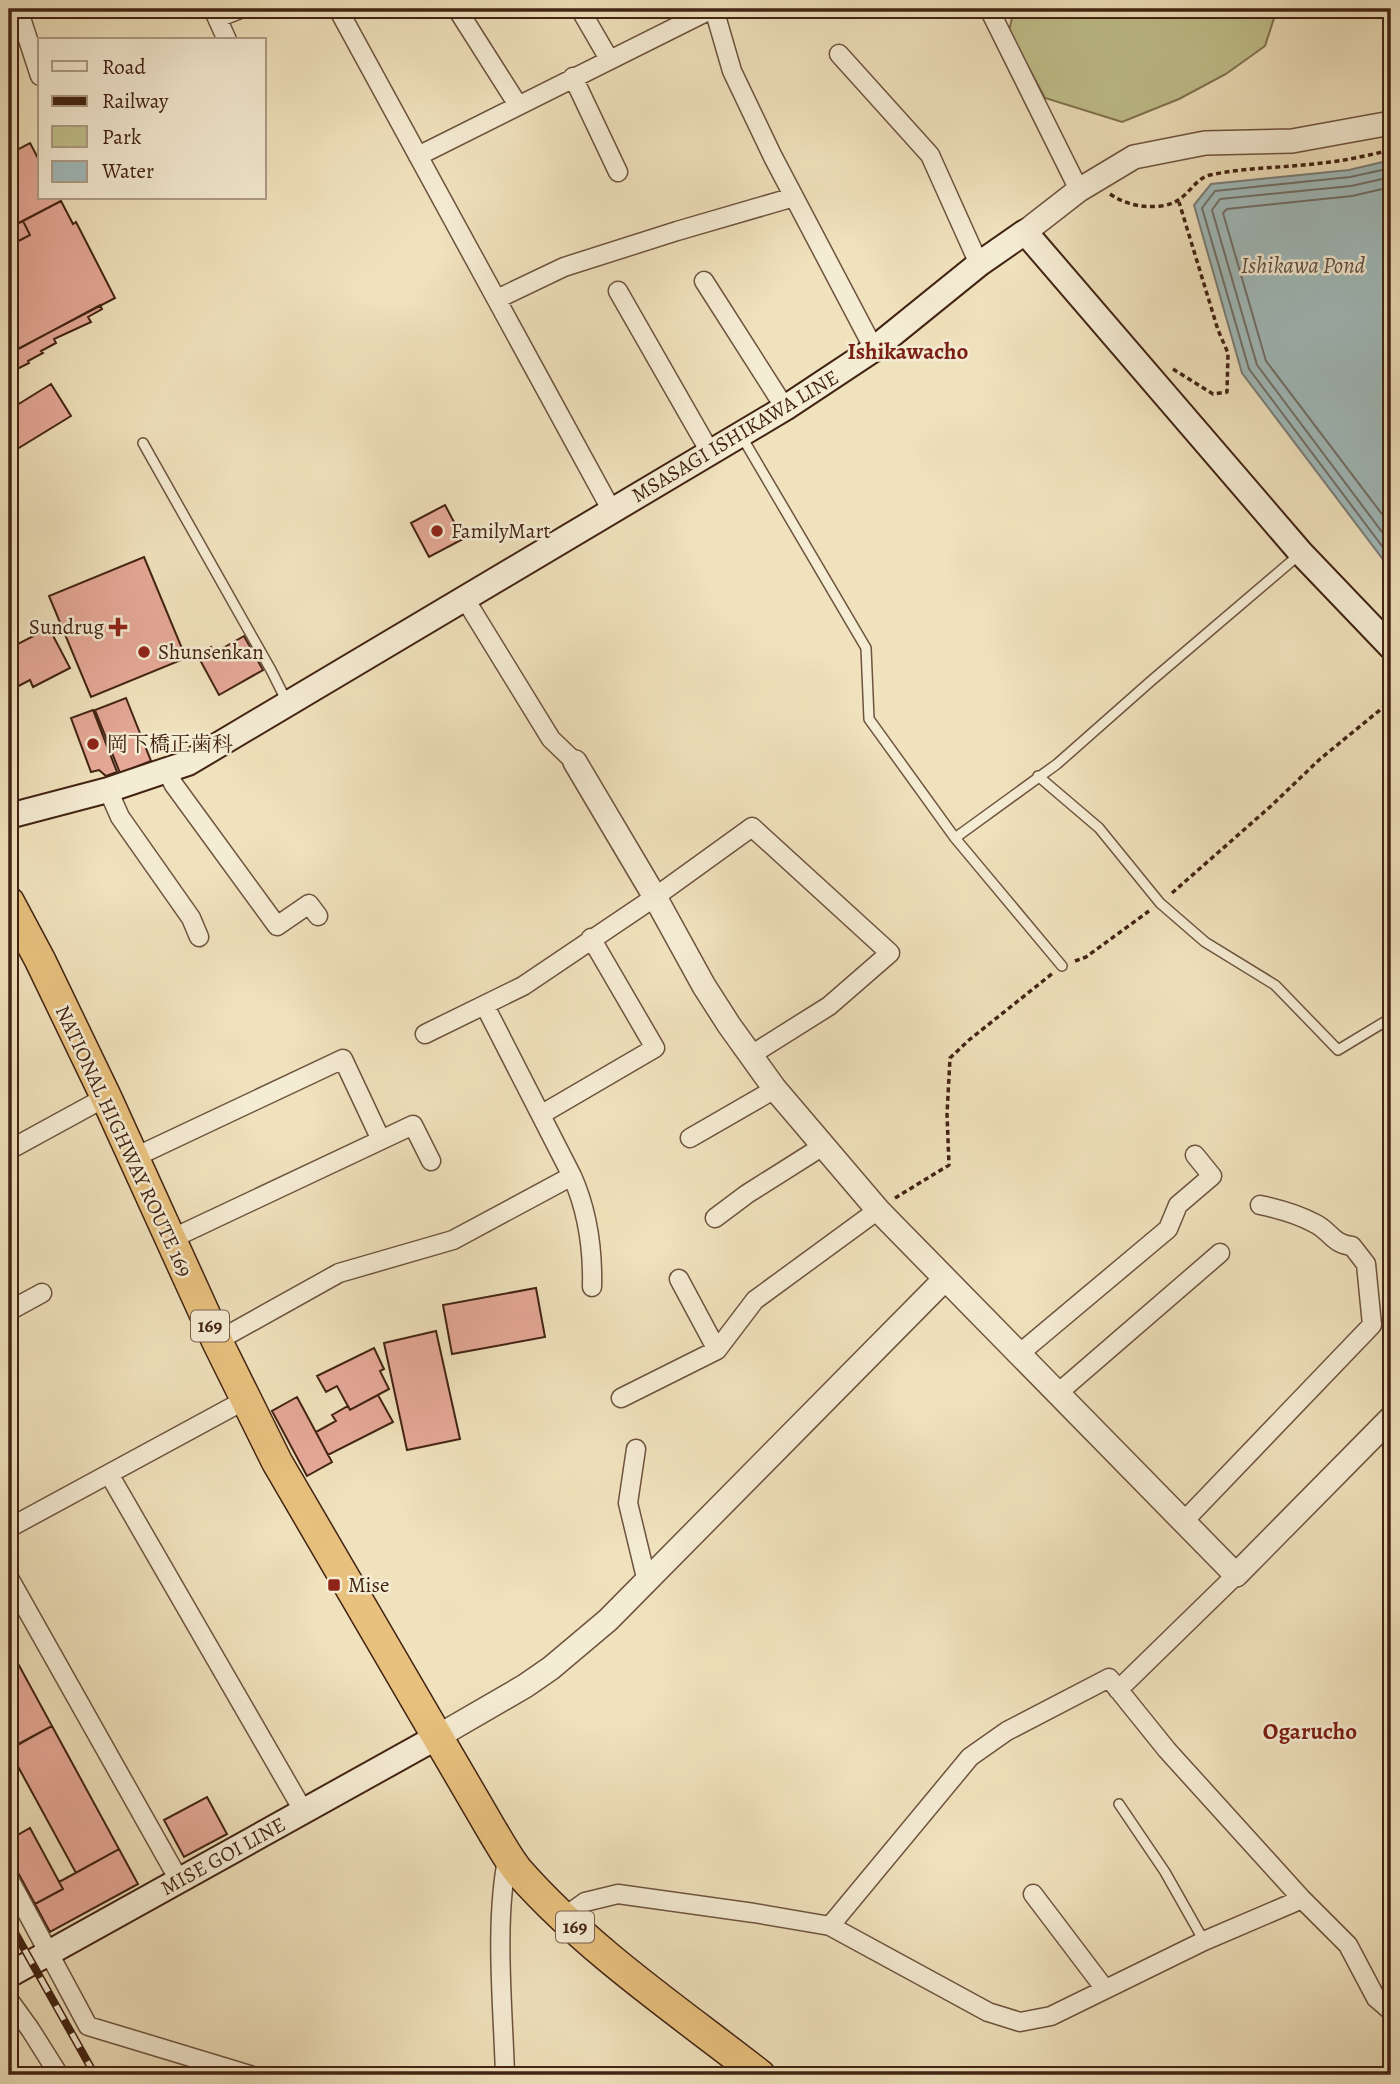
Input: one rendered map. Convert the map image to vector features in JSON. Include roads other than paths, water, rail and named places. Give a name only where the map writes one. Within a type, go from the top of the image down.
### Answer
[{"type":"highway","name":"NATIONAL HIGHWAY ROUTE 169","points":[[9,902],[106,1097],[169,1240],[277,1462],[508,1855],[518,1870],[564,1917],[612,1960],[760,2075]]},
{"type":"main road","name":"MSASAGI ISHIKAWA LINE","points":[[9,816],[108,790],[188,763],[741,436],[874,349],[979,264],[1025,232]]},
{"type":"main road","points":[[1025,232],[1301,553],[1391,647]]},
{"type":"main road","name":"MISE GOI LINE","points":[[11,1969],[49,1953],[437,1737]]},
{"type":"street","points":[[18,9],[38,70]]},
{"type":"street","points":[[226,38],[215,13],[240,9]]},
{"type":"street","points":[[338,9],[612,511]]},
{"type":"street","points":[[457,9],[518,105]]},
{"type":"street","points":[[580,9],[609,59]]},
{"type":"street","points":[[418,156],[713,9],[732,71],[772,157],[874,349]]},
{"type":"street","points":[[989,9],[1088,185]]},
{"type":"street","points":[[839,54],[930,155],[979,264]]},
{"type":"street","points":[[573,77],[618,172]]},
{"type":"street","points":[[1025,232],[1088,185],[1134,157],[1205,143],[1292,141],[1391,123]]},
{"type":"street","points":[[497,299],[564,267],[794,197]]},
{"type":"street","points":[[704,281],[785,408]]},
{"type":"street","points":[[618,291],[710,452]]},
{"type":"street","points":[[465,599],[551,739],[575,762],[704,986],[775,1089],[878,1210],[1236,1575]]},
{"type":"street","points":[[166,770],[174,785],[278,926],[309,904],[318,916]]},
{"type":"street","points":[[108,790],[120,817],[191,918],[199,937]]},
{"type":"street","points":[[425,1034],[523,986],[655,897],[752,827],[890,953],[830,1006],[751,1055]]},
{"type":"street","points":[[542,1114],[655,1048],[591,938]]},
{"type":"street","points":[[485,1006],[572,1176],[586,1215],[593,1254],[592,1287]]},
{"type":"street","points":[[133,1158],[343,1059],[381,1139]]},
{"type":"street","points":[[690,1138],[775,1089]]},
{"type":"street","points":[[9,1150],[106,1097]]},
{"type":"street","points":[[169,1240],[413,1125],[431,1161]]},
{"type":"street","points":[[715,1218],[747,1194],[823,1146]]},
{"type":"street","points":[[1019,1354],[1168,1229],[1178,1205],[1212,1176],[1195,1155]]},
{"type":"street","points":[[217,1340],[339,1273],[453,1240],[572,1176]]},
{"type":"street","points":[[1184,1521],[1372,1325],[1366,1264],[1352,1246],[1341,1245],[1319,1225],[1294,1213],[1260,1205]]},
{"type":"street","points":[[621,1398],[717,1350],[755,1300],[878,1210]]},
{"type":"street","points":[[1058,1393],[1220,1252]]},
{"type":"street","points":[[679,1279],[717,1350]]},
{"type":"street","points":[[437,1737],[551,1668],[608,1620],[945,1279]]},
{"type":"street","points":[[9,1311],[42,1293]]},
{"type":"street","points":[[9,1528],[245,1400]]},
{"type":"street","points":[[1118,1690],[1391,1418]]},
{"type":"street","points":[[636,1449],[628,1503],[647,1581]]},
{"type":"street","points":[[109,1474],[304,1812]]},
{"type":"street","points":[[9,1578],[179,1880]]},
{"type":"street","points":[[830,1926],[970,1757],[1007,1731],[1109,1678],[1167,1750],[1302,1899],[1348,1945],[1377,1998],[1391,2011]]},
{"type":"street","points":[[505,2075],[503,1878],[508,1855]]},
{"type":"street","points":[[9,1879],[88,2026],[250,2075]]},
{"type":"street","points":[[564,1917],[585,1902],[618,1894],[830,1926],[988,2012],[1020,2022],[1051,2016],[1204,1941],[1302,1899]]},
{"type":"street","points":[[1033,1894],[1105,1989]]},
{"type":"street","points":[[9,2000],[59,2075]]},
{"type":"lane","points":[[741,436],[866,648],[869,719],[956,838],[1062,966]]},
{"type":"lane","points":[[143,443],[271,670],[287,704]]},
{"type":"lane","points":[[956,838],[1057,764],[1301,553]]},
{"type":"lane","points":[[1038,776],[1099,828],[1160,903],[1205,942],[1275,985],[1338,1050],[1391,1018]]},
{"type":"lane","points":[[1119,1804],[1165,1872],[1204,1941]]},
{"type":"water","name":"Ishikawa Pond","points":[[1391,160],[1391,570],[1242,373],[1194,205],[1211,184],[1349,170]]},
{"type":"railway","points":[[9,1922],[95,2075]]},
{"type":"place","name":"FamilyMart","points":[[437,531]]},
{"type":"place","name":"Sundrug","points":[[118,627]]},
{"type":"place","name":"Shunsenkan","points":[[144,652]]},
{"type":"place","name":"岡下橋正歯科","points":[[93,744]]},
{"type":"place","name":"Mise","points":[[334,1585]]},
{"type":"district","name":"Ishikawacho","points":[[908,351]]},
{"type":"district","name":"Ogarucho","points":[[1310,1731]]}]
